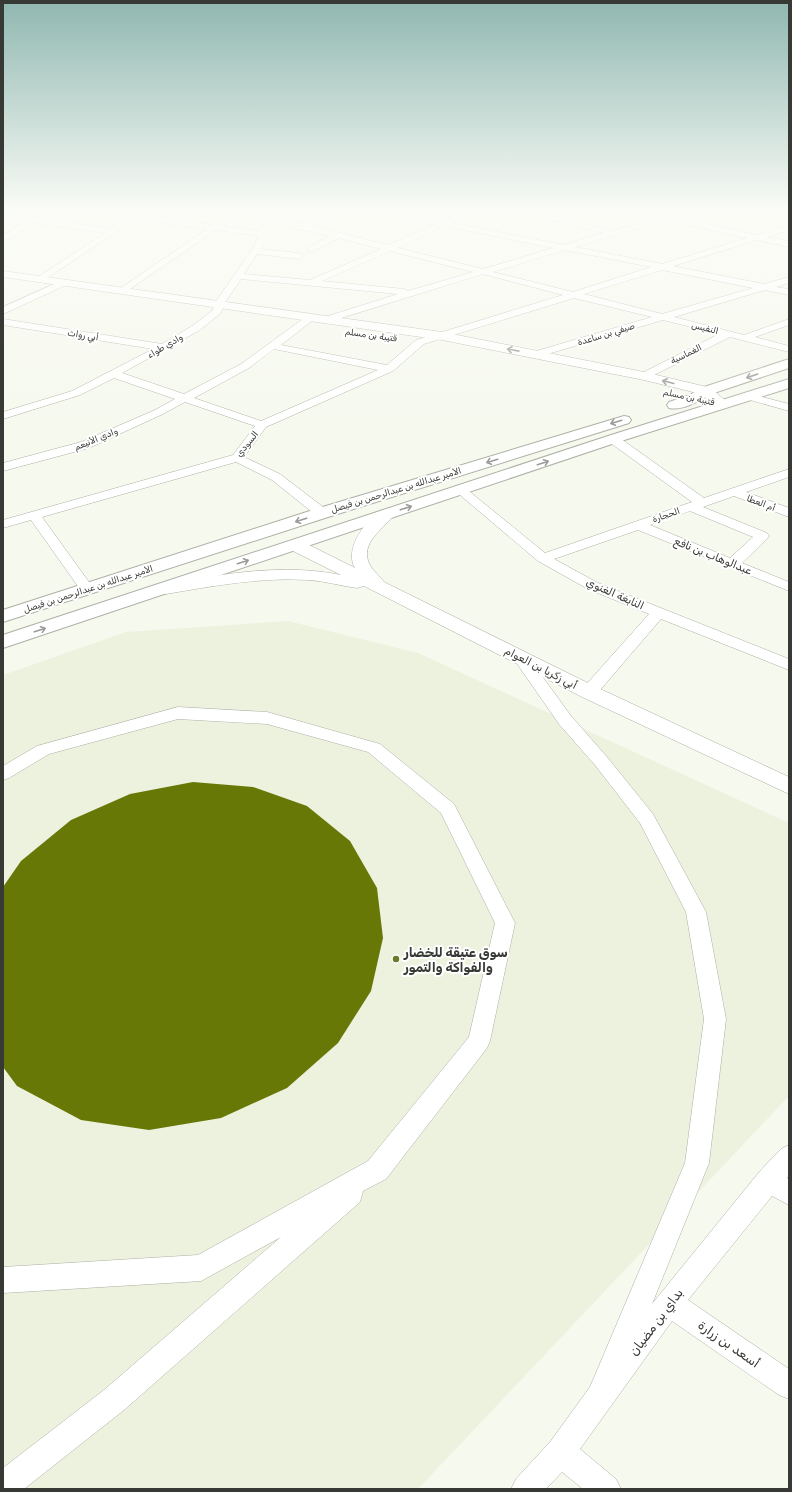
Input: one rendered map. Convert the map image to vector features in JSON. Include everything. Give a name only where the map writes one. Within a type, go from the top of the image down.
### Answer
[{"type":"main road","name":"الأمير عبدالله بن عبدالرحمن بن فيصل","points":[[3,616],[322,513],[700,395],[789,363]]},
{"type":"main road","name":"الأمير عبدالله بن عبدالرحمن بن فيصل","points":[[3,642],[613,439],[789,383]]},
{"type":"street","name":"قتيبة بن مسلم","points":[[37,283],[124,290],[218,308]]},
{"type":"street","name":"قتيبة بن مسلم","points":[[52,283],[60,285],[305,321],[700,395]]},
{"type":"street","points":[[124,290],[135,283]]},
{"type":"street","name":"وادي طواء","points":[[3,416],[76,393],[163,348],[196,328],[218,308],[233,283]]},
{"type":"street","points":[[308,283],[411,293]]},
{"type":"street","points":[[328,319],[446,283]]},
{"type":"street","name":"النفيس","points":[[524,283],[789,349]]},
{"type":"street","name":"السودي","points":[[3,524],[237,458],[262,425],[389,369],[420,342],[611,283]]},
{"type":"street","points":[[740,283],[789,292]]},
{"type":"street","name":"صيفي بن ساعدة","points":[[537,354],[779,283]]},
{"type":"street","points":[[3,311],[60,285]]},
{"type":"street","name":"قتيبة بن مسلم","points":[[305,321],[328,319],[442,336],[537,354],[644,376],[722,404]]},
{"type":"street","name":"وادي الأنيعم","points":[[3,467],[85,445],[159,412],[246,366],[305,321]]},
{"type":"street","name":"أبي رواث","points":[[3,322],[163,348]]},
{"type":"street","points":[[744,338],[789,322]]},
{"type":"street","name":"الغماسية","points":[[644,376],[728,334]]},
{"type":"street","points":[[272,346],[389,369]]},
{"type":"street","points":[[114,374],[262,425]]},
{"type":"street","points":[[747,396],[789,408]]},
{"type":"street","points":[[613,439],[696,505],[762,536],[732,564]]},
{"type":"street","points":[[237,458],[276,476],[322,513]]},
{"type":"street","name":"الحجارة","points":[[543,558],[789,473]]},
{"type":"street","name":"النابغة الغنوي","points":[[460,490],[543,558],[593,586],[789,665]]},
{"type":"street","name":"أم العطا","points":[[734,492],[789,514]]},
{"type":"street","name":"الأمير عبدالله بن عبدالرحمن بن فيصل","points":[[379,587],[360,562],[360,548],[369,532],[388,514]]},
{"type":"street","points":[[34,515],[87,589]]},
{"type":"street","name":"عبدالوهاب بن نافع","points":[[638,525],[789,586]]},
{"type":"street","name":"أبي زكريا بن العوام","points":[[295,545],[589,692],[789,786]]},
{"type":"street","name":"الأمير عبدالله بن عبدالرحمن بن فيصل","points":[[157,591],[220,579],[272,574],[310,575],[379,587]]},
{"type":"street","points":[[589,692],[658,613]]},
{"type":"street","points":[[521,658],[564,720],[601,761],[647,819],[696,912],[715,1019],[697,1163],[601,1395]]},
{"type":"street","points":[[3,774],[43,750],[178,713],[267,718],[374,748],[448,809],[505,923],[479,1041],[376,1170],[114,1400],[3,1487]]},
{"type":"street","name":"بداي بن مضيان","points":[[526,1489],[560,1452],[669,1303],[779,1186],[789,1157]]},
{"type":"street","points":[[3,1279],[201,1268],[376,1170]]},
{"type":"street","name":"أسعد بن زرارة","points":[[669,1303],[789,1385]]},
{"type":"street","points":[[560,1452],[606,1489]]},
{"type":"shaded area","name":"سوق عتيقة للخضار والفواكة والتمور","points":[[288,621],[418,653],[789,823],[789,1096],[418,1489],[3,1489],[3,675],[126,632]]},
{"type":"building","points":[[193,782],[253,787],[307,806],[350,841],[377,888],[383,938],[371,991],[338,1043],[287,1088],[221,1118],[149,1130],[81,1120],[17,1086],[3,1067],[3,887],[21,861],[71,820],[130,794]]},
{"type":"place","name":"سوق عتيقة للخضار والفواكة والتمور","points":[[396,959]]}]
